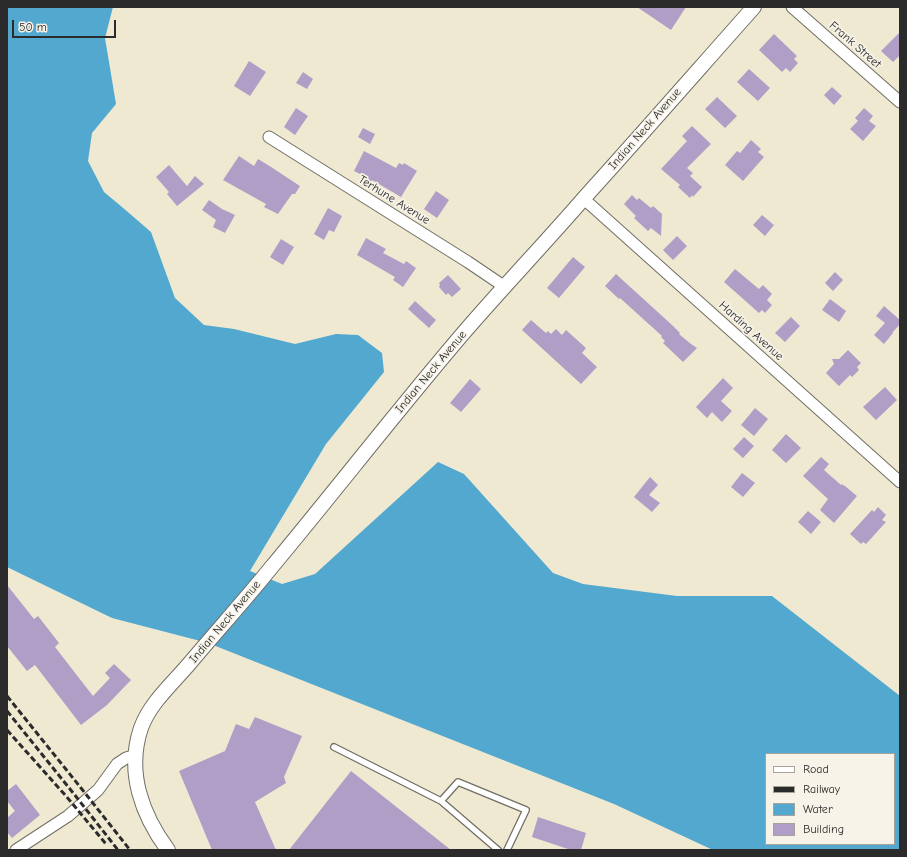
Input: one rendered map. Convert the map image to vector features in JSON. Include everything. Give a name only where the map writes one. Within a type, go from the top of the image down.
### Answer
[{"type":"street","name":"Indian Neck Avenue","points":[[168,850],[159,838],[142,804],[136,770],[137,742],[141,728],[159,697],[270,569],[347,473],[466,331],[754,7]]},
{"type":"street","name":"Frank Street","points":[[792,7],[900,102]]},
{"type":"street","name":"Terhune Avenue","points":[[269,137],[462,258],[505,287]]},
{"type":"street","name":"Harding Avenue","points":[[584,199],[900,482]]},
{"type":"street","points":[[16,850],[68,816],[98,790],[117,764],[126,758],[136,755]]},
{"type":"lane","points":[[334,747],[440,801],[498,850]]},
{"type":"lane","points":[[440,801],[458,782],[526,810],[507,850]]},
{"type":"water","points":[[7,7],[113,7],[105,38],[116,104],[92,133],[88,161],[104,192],[151,232],[175,298],[204,325],[234,329],[295,344],[336,334],[358,335],[382,353],[384,372],[326,444],[250,571],[282,584],[315,574],[438,462],[464,474],[553,573],[583,584],[677,596],[772,596],[900,696],[900,850],[713,850],[614,804],[208,643],[112,618],[7,567]]},
{"type":"building","points":[[637,7],[686,7],[671,30]]},
{"type":"building","points":[[900,32],[900,55],[893,62],[881,51]]},
{"type":"building","points":[[774,34],[797,56],[794,59],[798,63],[790,72],[786,68],[782,72],[759,50]]},
{"type":"building","points":[[249,61],[266,72],[250,96],[234,86]]},
{"type":"building","points":[[749,69],[770,88],[758,101],[737,82]]},
{"type":"building","points":[[303,72],[313,79],[307,89],[296,83]]},
{"type":"building","points":[[832,87],[842,96],[834,105],[824,95]]},
{"type":"building","points":[[717,97],[737,116],[725,128],[705,109]]},
{"type":"building","points":[[296,108],[308,116],[295,135],[284,127]]},
{"type":"building","points":[[864,108],[873,116],[869,121],[876,126],[863,141],[850,129],[858,121],[855,118]]},
{"type":"building","points":[[692,126],[711,144],[687,168],[693,173],[690,176],[702,187],[693,197],[692,195],[690,198],[678,187],[680,185],[661,169],[687,141],[682,136]]},
{"type":"building","points":[[363,128],[375,134],[370,144],[358,137]]},
{"type":"building","points":[[751,140],[761,149],[758,152],[764,157],[743,181],[725,165],[737,151],[740,153]]},
{"type":"building","points":[[364,151],[396,168],[399,163],[403,165],[404,163],[417,171],[401,197],[372,180],[371,182],[354,171]]},
{"type":"building","points":[[239,156],[254,166],[258,159],[300,186],[295,194],[292,194],[278,214],[264,207],[266,204],[223,180]]},
{"type":"building","points":[[169,165],[187,186],[195,176],[204,184],[177,206],[167,194],[169,192],[156,177]]},
{"type":"building","points":[[436,191],[449,200],[437,218],[424,209]]},
{"type":"building","points":[[632,195],[637,200],[639,198],[651,208],[653,206],[662,214],[661,236],[651,228],[648,231],[634,218],[636,216],[624,204]]},
{"type":"building","points":[[209,200],[222,209],[235,215],[225,233],[213,227],[216,220],[202,210]]},
{"type":"building","points":[[328,208],[342,216],[334,232],[329,230],[324,240],[314,234]]},
{"type":"building","points":[[762,215],[774,225],[765,236],[753,225]]},
{"type":"building","points":[[677,236],[687,246],[673,260],[663,250]]},
{"type":"building","points":[[366,238],[386,249],[383,253],[404,264],[406,261],[416,268],[403,287],[393,280],[395,277],[357,255]]},
{"type":"building","points":[[281,239],[294,247],[283,265],[270,257]]},
{"type":"building","points":[[573,257],[585,267],[559,298],[547,288]]},
{"type":"building","points":[[735,269],[759,289],[763,285],[772,294],[767,300],[772,305],[765,313],[762,310],[759,313],[724,282]]},
{"type":"building","points":[[835,272],[843,280],[833,291],[825,283]]},
{"type":"building","points":[[616,274],[672,325],[680,333],[679,334],[697,348],[683,362],[663,343],[665,341],[661,337],[662,336],[605,286]]},
{"type":"building","points":[[448,275],[461,289],[452,297],[448,293],[446,295],[439,287],[439,283]]},
{"type":"building","points":[[830,299],[846,311],[839,322],[822,310]]},
{"type":"building","points":[[415,301],[436,320],[429,328],[408,309]]},
{"type":"building","points":[[884,306],[900,320],[900,324],[884,344],[874,335],[885,323],[876,316]]},
{"type":"building","points":[[791,317],[800,326],[785,342],[775,333]]},
{"type":"building","points":[[531,320],[546,333],[548,331],[551,334],[556,329],[562,335],[566,330],[586,348],[582,353],[597,367],[581,384],[522,330]]},
{"type":"building","points":[[848,350],[861,363],[857,367],[859,370],[852,377],[850,375],[839,386],[826,373],[834,364],[832,359],[839,359]]},
{"type":"building","points":[[723,378],[733,388],[721,401],[732,411],[722,422],[712,412],[707,418],[696,407]]},
{"type":"building","points":[[470,379],[481,389],[461,412],[450,403]]},
{"type":"building","points":[[885,387],[897,400],[876,420],[863,407]]},
{"type":"building","points":[[755,408],[768,419],[754,436],[741,425]]},
{"type":"building","points":[[786,434],[801,448],[786,463],[772,450]]},
{"type":"building","points":[[744,437],[754,446],[743,458],[733,449]]},
{"type":"building","points":[[821,457],[829,464],[824,470],[841,485],[845,486],[857,496],[834,523],[820,510],[828,499],[803,476]]},
{"type":"building","points":[[742,473],[755,483],[743,497],[731,487]]},
{"type":"building","points":[[650,477],[658,485],[649,495],[660,503],[652,512],[634,497]]},
{"type":"building","points":[[878,507],[886,515],[882,520],[886,522],[866,544],[863,542],[861,544],[850,534],[872,510],[874,512]]},
{"type":"building","points":[[808,511],[821,522],[811,534],[798,522]]},
{"type":"building","points":[[7,585],[34,619],[38,616],[59,643],[55,647],[93,696],[110,678],[105,673],[114,664],[131,680],[107,705],[81,725],[35,665],[27,671],[7,646]]},
{"type":"building","points":[[255,717],[302,736],[284,777],[286,783],[255,802],[276,850],[212,850],[179,771],[225,751],[236,724],[249,729]]},
{"type":"building","points":[[351,771],[451,850],[289,850]]},
{"type":"building","points":[[16,784],[40,815],[12,838],[7,832],[7,818],[15,811],[7,801],[7,791]]},
{"type":"building","points":[[538,817],[586,833],[581,850],[571,850],[532,837]]},
{"type":"railway","points":[[7,696],[130,850]]},
{"type":"railway","points":[[7,711],[118,850]]},
{"type":"railway","points":[[7,730],[66,796],[106,844]]}]
